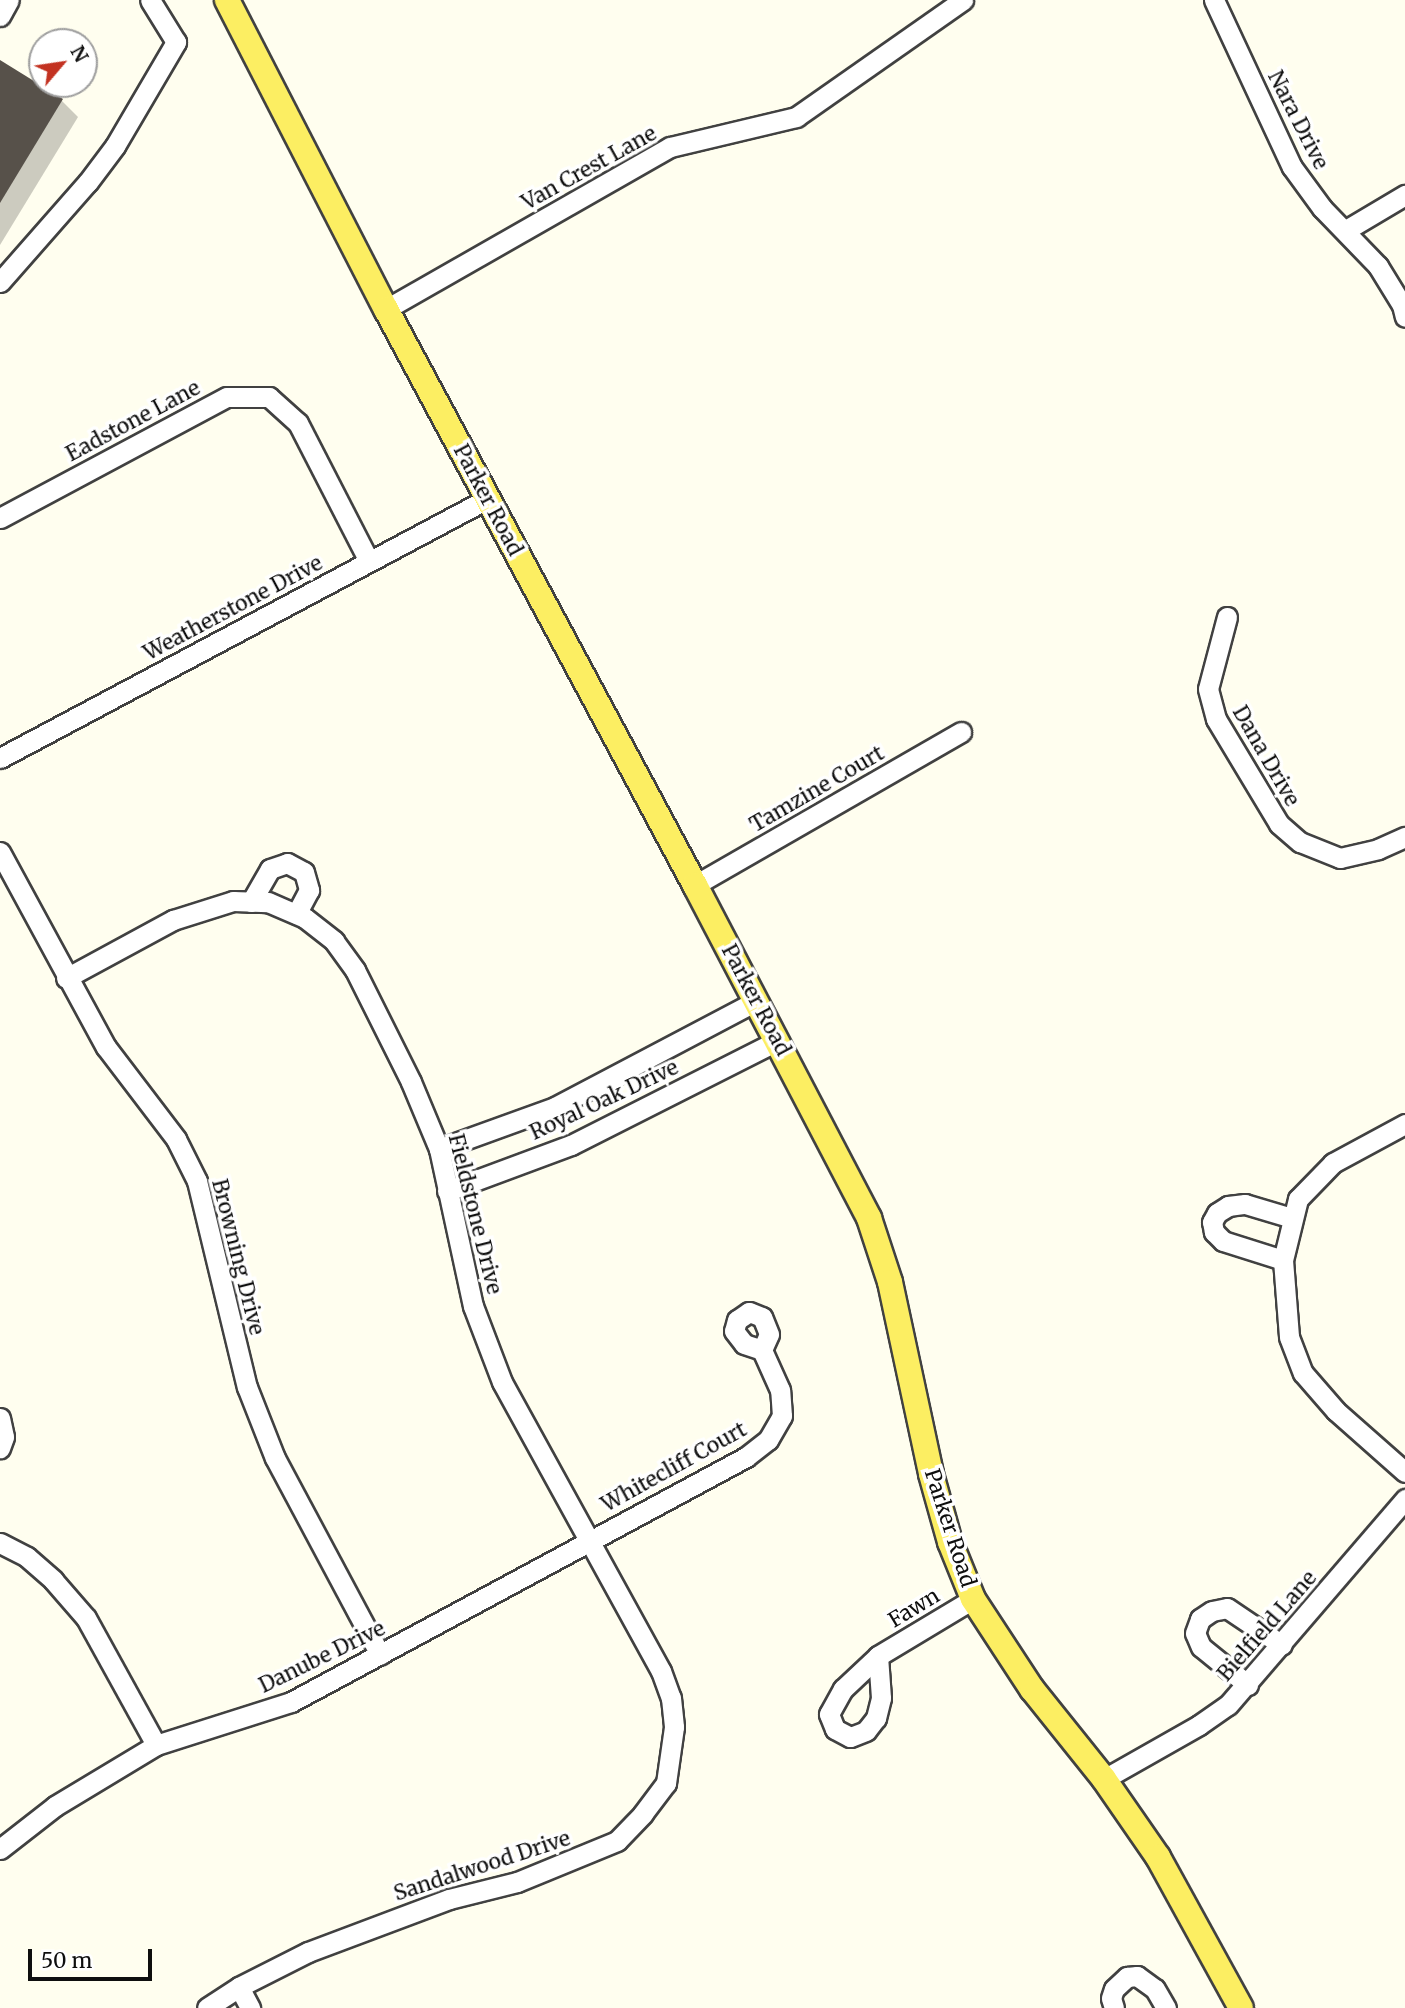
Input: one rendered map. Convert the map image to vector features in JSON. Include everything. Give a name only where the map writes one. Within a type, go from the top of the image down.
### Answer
[{"type":"main road","name":"Parker Road","points":[[227,0],[386,309],[695,885],[869,1217],[890,1282],[931,1474],[950,1542],[973,1599],[1032,1689],[1104,1779],[1158,1857],[1241,2008]]},
{"type":"street","points":[[0,16],[9,0]]},
{"type":"street","points":[[0,282],[88,182],[115,146],[176,42],[150,0]]},
{"type":"street","name":"Van Crest Lane","points":[[386,309],[670,147],[796,117],[963,0]]},
{"type":"street","name":"Nara Drive","points":[[1214,0],[1292,167],[1322,208],[1378,266],[1402,304],[1405,317]]},
{"type":"street","points":[[1346,230],[1405,195]]},
{"type":"street","name":"Eadstone Lane","points":[[0,518],[227,397],[269,397],[298,423],[369,561]]},
{"type":"street","name":"Weatherstone Drive","points":[[0,758],[487,499]]},
{"type":"street","name":"Dana Drive","points":[[1227,617],[1208,688],[1216,719],[1279,824],[1300,842],[1340,858],[1378,849],[1405,837]]},
{"type":"street","name":"Tamzine Court","points":[[695,885],[961,732]]},
{"type":"street","name":"Browning Drive","points":[[0,852],[106,1048],[176,1139],[197,1181],[247,1387],[275,1458],[380,1655]]},
{"type":"street","points":[[251,902],[270,869],[287,863],[303,872],[309,890],[296,914]]},
{"type":"street","name":"Fieldstone Drive","points":[[66,978],[173,919],[204,907],[233,901],[268,902],[296,914],[334,941],[355,970],[411,1082],[439,1149],[473,1306],[502,1382],[590,1540]]},
{"type":"street","name":"Royal Oak Drive","points":[[439,1149],[555,1107],[756,1001]]},
{"type":"street","name":"Royal Oak Drive","points":[[447,1191],[571,1145],[777,1041]]},
{"type":"street","points":[[1405,1124],[1333,1163],[1298,1199],[1283,1260],[1289,1337],[1303,1373],[1336,1411],[1405,1472]]},
{"type":"street","points":[[1283,1260],[1223,1241],[1214,1232],[1212,1222],[1217,1213],[1228,1206],[1245,1204],[1292,1218]]},
{"type":"street","name":"Whitecliff Court","points":[[590,1540],[746,1457],[768,1440],[782,1416],[780,1390],[762,1350]]},
{"type":"street","points":[[0,1418],[4,1437],[0,1448]]},
{"type":"street","name":"Bielfield Lane","points":[[1104,1779],[1199,1725],[1228,1705],[1248,1685],[1405,1499]]},
{"type":"street","name":"Danube Drive","points":[[0,1849],[55,1805],[156,1745],[291,1702],[590,1540]]},
{"type":"street","name":"Sandalwood Drive","points":[[207,2008],[239,1987],[308,1952],[449,1899],[517,1882],[585,1856],[617,1841],[643,1814],[666,1783],[674,1727],[671,1698],[661,1671],[590,1540]]},
{"type":"street","points":[[0,1543],[27,1557],[53,1580],[86,1618],[156,1745]]},
{"type":"street","name":"Fawn","points":[[878,1656],[973,1599]]},
{"type":"street","points":[[1248,1685],[1201,1647],[1195,1633],[1200,1619],[1212,1611],[1227,1608],[1282,1645]]},
{"type":"street","points":[[1114,2008],[1111,1998],[1114,1989],[1127,1977],[1137,1976],[1155,1989],[1166,2008]]},
{"type":"street","points":[[239,1987],[250,2008]]},
{"type":"building","points":[[0,60],[28,77],[28,98],[63,99],[0,203]]}]
